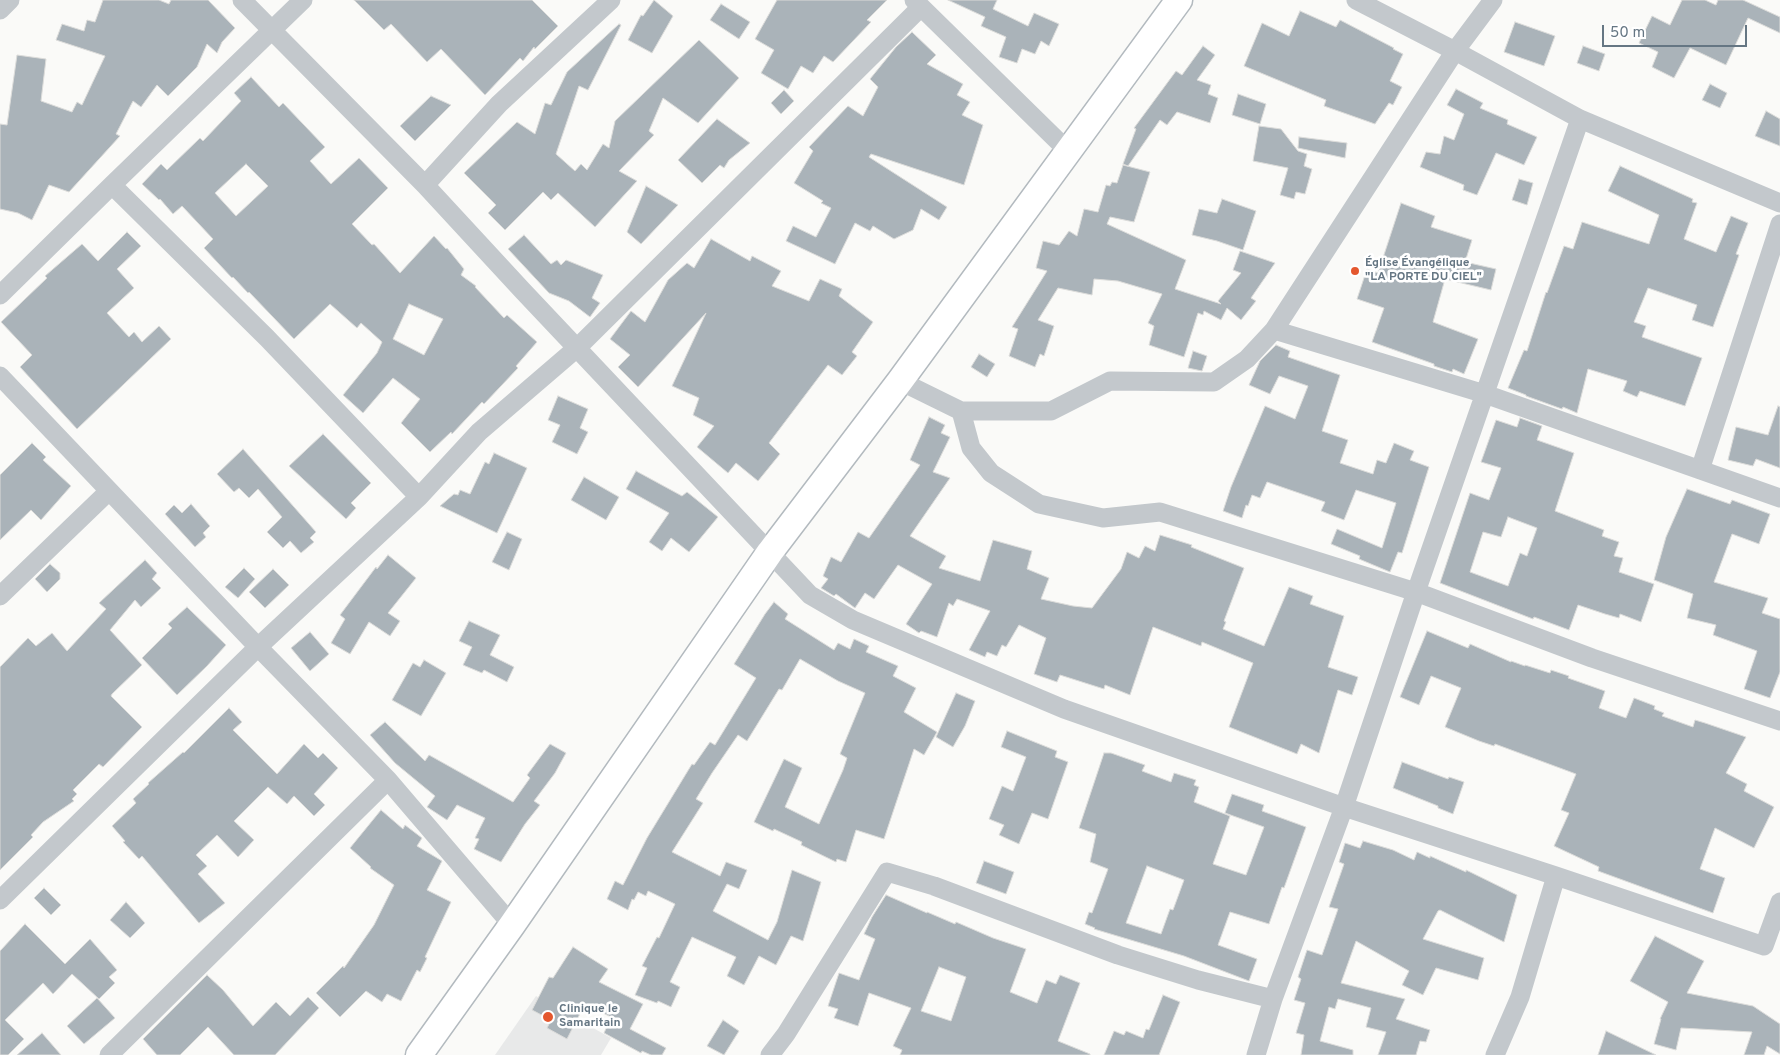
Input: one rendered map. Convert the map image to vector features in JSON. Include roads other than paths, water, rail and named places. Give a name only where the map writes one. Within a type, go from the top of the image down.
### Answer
[{"type":"street","points":[[0,10],[10,0]]},
{"type":"street","points":[[242,0],[425,185],[810,595],[853,620],[1064,709],[1344,807],[1772,949],[1780,902]]},
{"type":"street","points":[[0,295],[303,0]]},
{"type":"street","points":[[425,185],[499,104],[611,0]]},
{"type":"street","points":[[419,1055],[512,925],[770,552],[900,381],[1179,0]]},
{"type":"street","points":[[1356,0],[1580,119],[1780,204]]},
{"type":"street","points":[[900,381],[961,411],[1051,412],[1110,381],[1214,382],[1247,359],[1274,330],[1454,51],[1493,0]]},
{"type":"street","points":[[0,900],[258,647],[419,498],[479,432],[578,347],[918,4],[1068,151]]},
{"type":"street","points":[[1256,1055],[1273,999],[1344,807],[1416,592],[1580,119]]},
{"type":"street","points":[[112,185],[267,338],[419,498]]},
{"type":"street","points":[[1700,470],[1780,224]]},
{"type":"street","points":[[1274,330],[1485,394],[1780,498]]},
{"type":"street","points":[[0,376],[258,647],[388,780],[512,925]]},
{"type":"street","points":[[961,411],[972,448],[991,474],[1039,504],[1103,518],[1160,512],[1416,592],[1592,658],[1780,721]]},
{"type":"street","points":[[0,596],[109,491]]},
{"type":"street","points":[[109,1055],[388,780]]},
{"type":"street","points":[[770,1055],[786,1034],[887,872],[934,886],[1118,955],[1198,980],[1273,999]]},
{"type":"street","points":[[1495,1055],[1520,997],[1556,876]]},
{"type":"place","name":"Église Évangélique \"LA PORTE DU CIEL\"","points":[[1355,271]]},
{"type":"place","name":"Clinique le Samaritain","points":[[548,1017]]}]
